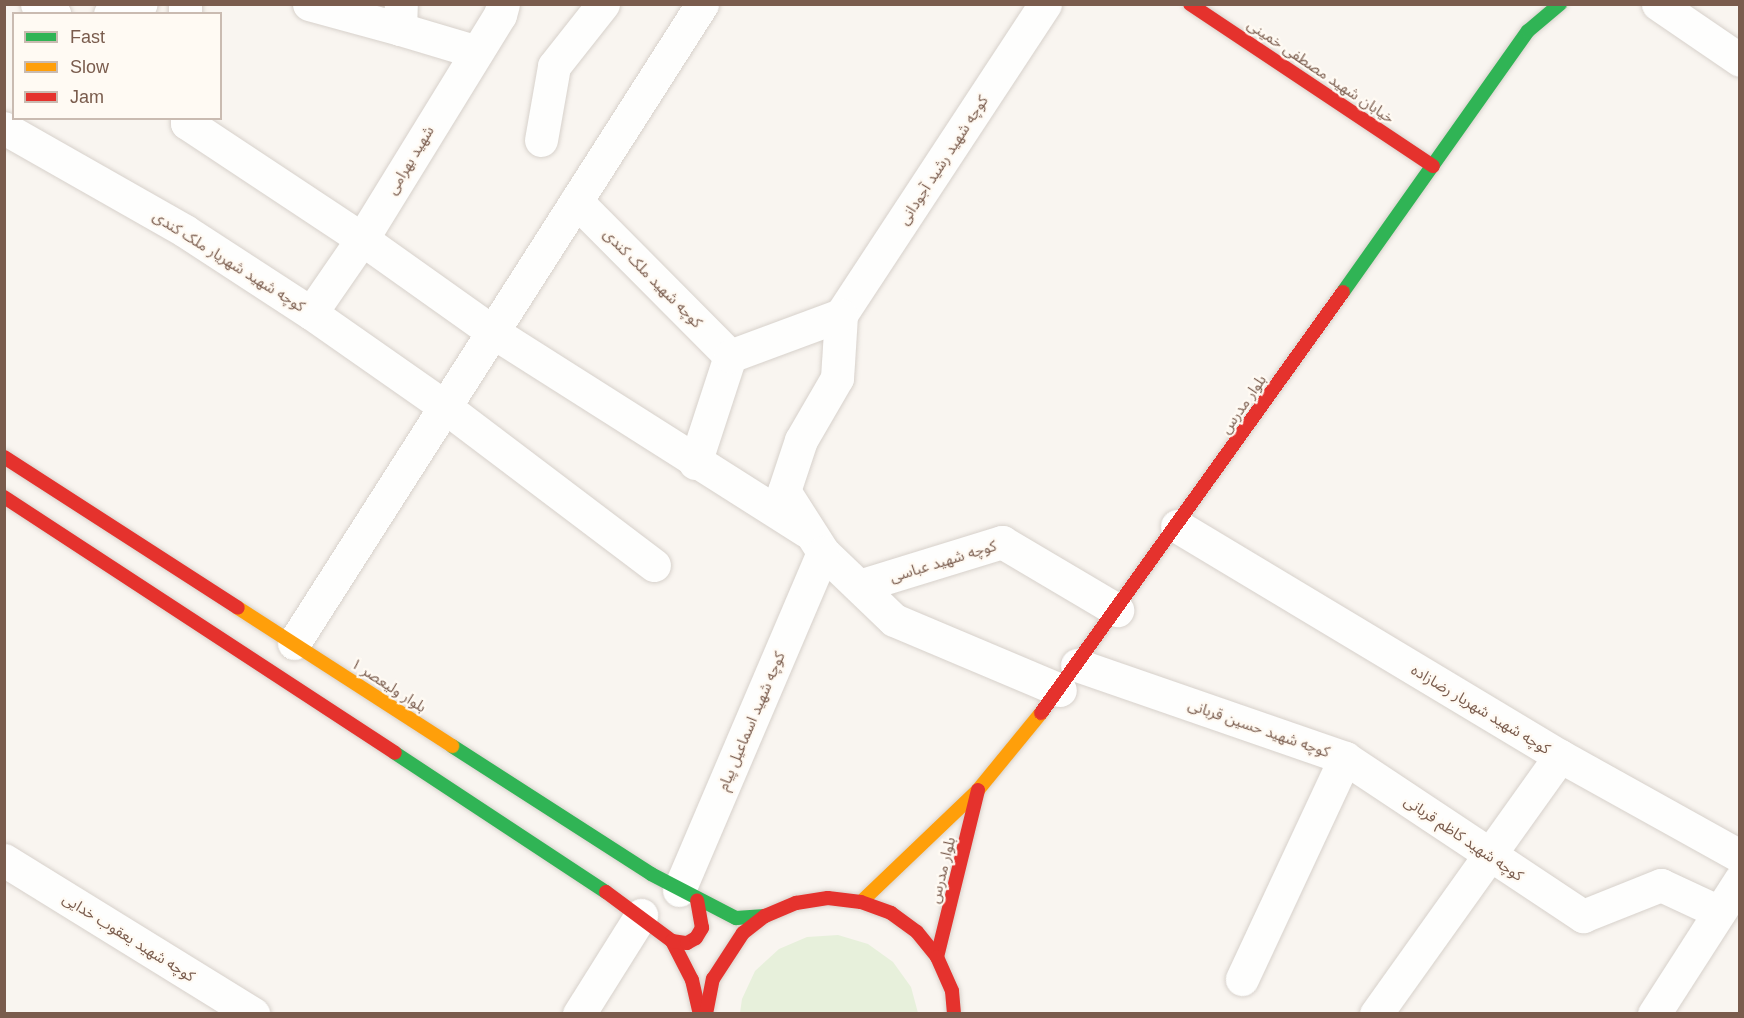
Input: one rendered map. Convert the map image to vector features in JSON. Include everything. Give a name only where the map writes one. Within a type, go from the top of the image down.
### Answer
[{"type":"main road","name":"خیابان شهید مصطفی خمینی","points":[[1190,4],[1433,166]]},
{"type":"main road","name":"بلوار مدرس","points":[[1528,31],[1538,4]]},
{"type":"main road","name":"بلوار مدرس","points":[[861,902],[978,790],[1069,677],[1528,31],[1560,4]]},
{"type":"main road","name":"بلوار ولیعصر ۱","points":[[4,457],[688,895],[736,918],[765,916]]},
{"type":"main road","points":[[4,497],[642,915],[672,941],[692,981],[700,1014]]},
{"type":"main road","name":"بلوار مدرس","points":[[937,957],[978,790]]},
{"type":"main road","points":[[672,941],[687,943],[696,938],[702,928],[688,895]]},
{"type":"main road","points":[[706,1014],[713,979],[726,954],[743,933],[765,916],[795,903],[828,898],[861,902],[891,913],[916,932],[937,957],[952,991],[954,1014]]},
{"type":"street","points":[[37,4],[51,12]]},
{"type":"street","points":[[116,12],[140,4]]},
{"type":"street","points":[[309,4],[400,17],[477,52]]},
{"type":"street","name":"شهید بهرامی","points":[[311,313],[362,239],[477,52],[503,4]]},
{"type":"street","points":[[541,140],[554,66],[603,4]]},
{"type":"street","points":[[294,643],[702,4]]},
{"type":"street","name":"کوچه شهید رشید آجودانی","points":[[841,315],[1045,4]]},
{"type":"street","points":[[1658,4],[1740,60]]},
{"type":"street","points":[[187,120],[187,123],[362,239],[493,332],[817,543]]},
{"type":"street","name":"کوچه شهید شهریار ملک کندی","points":[[4,128],[185,231],[311,313],[445,407],[654,565]]},
{"type":"street","name":"کوچه شهید ملک کندی","points":[[576,201],[730,356]]},
{"type":"street","points":[[695,463],[730,356],[841,315],[837,378],[801,440],[784,491],[817,543]]},
{"type":"street","name":"کوچه شهید شهریار رضازاده","points":[[1177,526],[1560,756],[1489,856],[1391,1009]]},
{"type":"street","name":"کوچه شهید عباسی","points":[[859,586],[1002,542],[1117,610]]},
{"type":"street","name":"کوچه شهید حسین قربانی","points":[[817,543],[894,620],[1069,677],[1345,758],[1242,980]]},
{"type":"street","name":"کوچه شهید اسماعیل پیام","points":[[688,895],[817,543]]},
{"type":"street","points":[[1560,756],[1740,856]]},
{"type":"street","name":"کوچه شهید کاظم قربانی","points":[[1345,758],[1489,856],[1583,916],[1661,885],[1719,912]]},
{"type":"street","name":"کوچه شهید یعقوب خدایی","points":[[4,860],[254,1014]]},
{"type":"street","points":[[1654,1014],[1740,880]]},
{"type":"street","points":[[579,1014],[642,915]]},
{"type":"green space","points":[[838,935],[868,944],[893,962],[911,987],[918,1013],[740,1013],[742,999],[755,971],[779,949],[807,937]]},
{"type":"traffic: fast","points":[[1343,292],[1528,31],[1560,4]]},
{"type":"traffic: fast","points":[[452,746],[651,874],[736,918],[765,916]]},
{"type":"traffic: fast","points":[[395,753],[606,892]]},
{"type":"traffic: slow","points":[[238,608],[452,746]]},
{"type":"traffic: slow","points":[[861,902],[978,790],[1041,713]]},
{"type":"traffic: jam","points":[[1190,4],[1433,166]]},
{"type":"traffic: jam","points":[[1041,713],[1343,292]]},
{"type":"traffic: jam","points":[[4,457],[238,608]]},
{"type":"traffic: jam","points":[[4,497],[395,753]]},
{"type":"traffic: jam","points":[[937,957],[978,790]]},
{"type":"traffic: jam","points":[[606,892],[672,941],[692,980],[700,1014]]},
{"type":"traffic: jam","points":[[706,1014],[713,979],[743,933],[765,916],[796,903],[828,898],[861,902],[891,913],[917,932],[937,957],[952,991],[954,1014]]},
{"type":"traffic: jam","points":[[672,941],[687,943],[696,938],[702,928],[697,900]]}]
